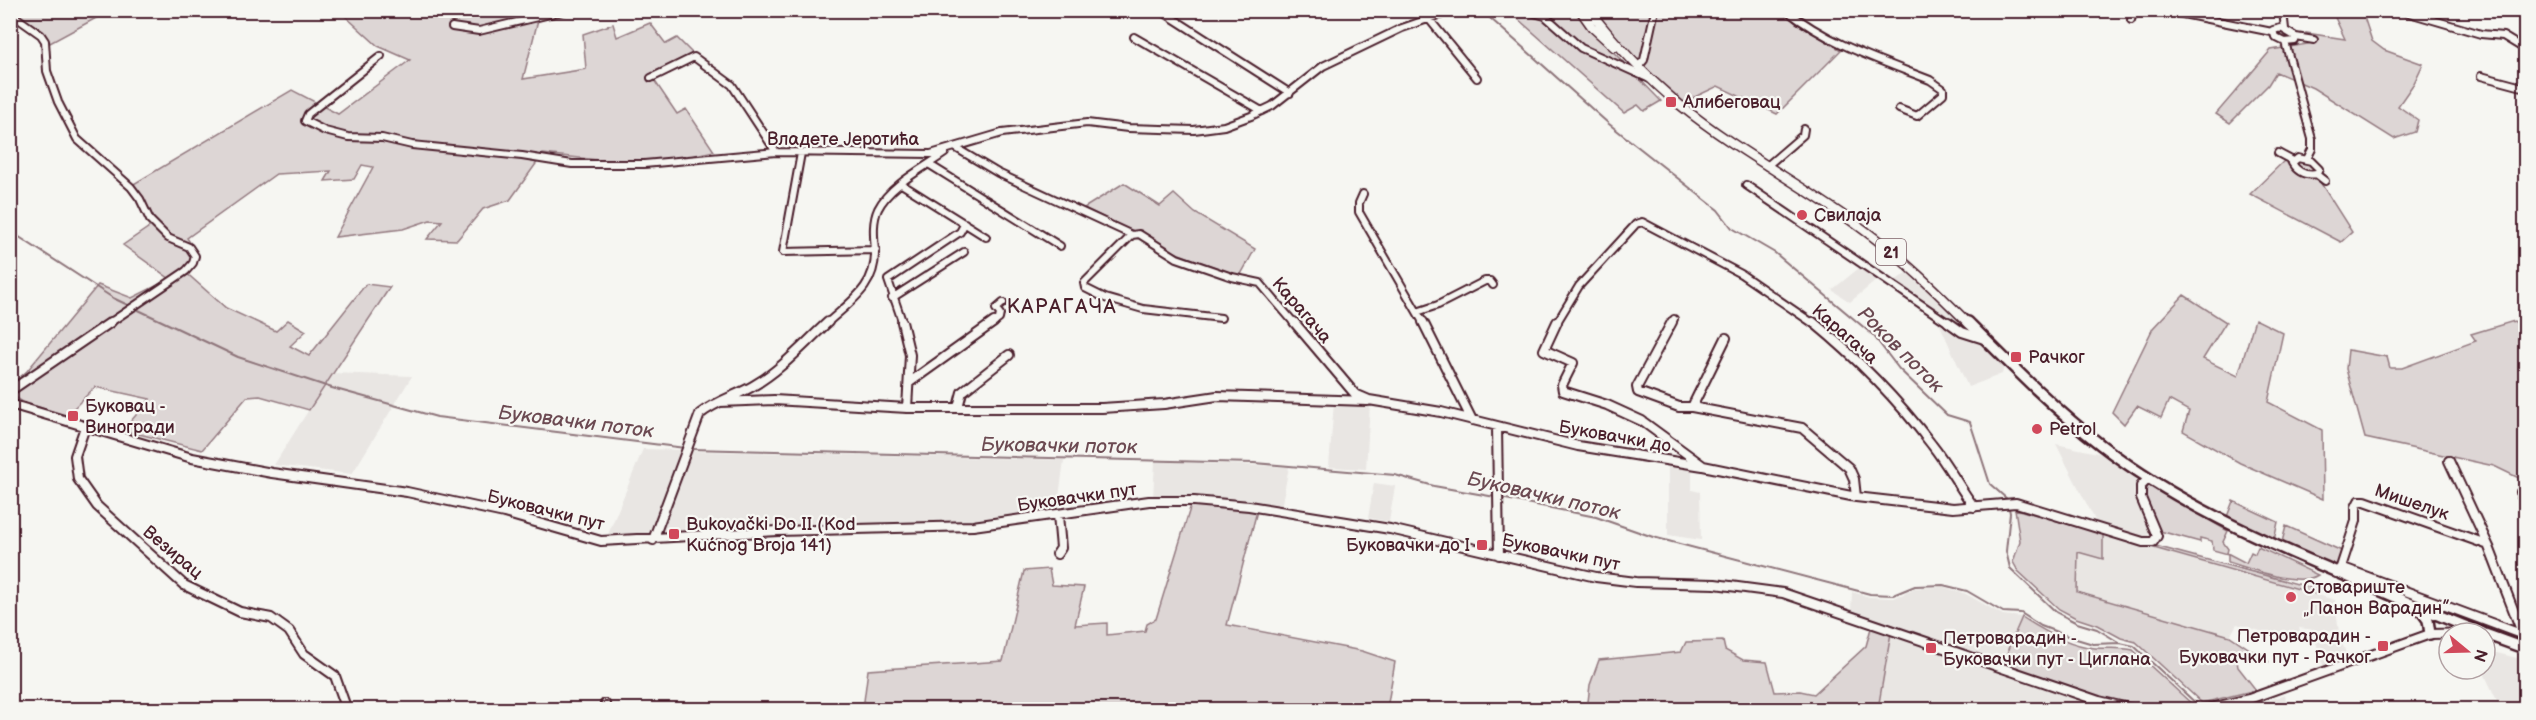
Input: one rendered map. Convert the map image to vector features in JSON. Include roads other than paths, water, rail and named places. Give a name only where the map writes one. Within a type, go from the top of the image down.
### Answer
[{"type":"main road","name":"21","points":[[1580,10],[1592,27],[1686,110],[1866,232],[1939,295],[2070,419],[2103,446],[2149,478],[2229,525],[2339,570],[2454,621]]},
{"type":"main road","name":"21","points":[[1590,11],[1638,67]]},
{"type":"main road","points":[[2418,607],[2428,620],[2430,634]]},
{"type":"main road","name":"21","points":[[2497,638],[2526,649]]},
{"type":"street","points":[[452,27],[479,31],[567,10]]},
{"type":"street","points":[[1160,10],[1290,93]]},
{"type":"street","name":"Владете Јеротића","points":[[381,56],[308,114],[305,121],[325,131],[348,137],[382,138],[412,145],[522,156],[572,164],[644,164],[776,152],[905,155],[947,151],[1002,133],[1030,128],[1087,123],[1128,128],[1194,130],[1224,126],[1262,111],[1290,93],[1323,66],[1402,28],[1454,10]]},
{"type":"street","points":[[1523,10],[1544,13],[1581,48],[1652,80]]},
{"type":"street","points":[[1638,67],[1644,60],[1654,10]]},
{"type":"street","points":[[1786,10],[1802,25],[1822,37],[1930,80],[1942,89],[1943,94],[1917,116],[1899,109]]},
{"type":"street","points":[[2131,20],[2136,10],[2145,10]]},
{"type":"street","points":[[2163,10],[2272,32],[2278,28],[2285,29],[2296,37],[2314,40]]},
{"type":"street","points":[[2399,10],[2470,31],[2503,36],[2526,51]]},
{"type":"street","points":[[2283,11],[2285,29]]},
{"type":"street","points":[[10,13],[41,35],[45,41],[47,71],[58,102],[77,139],[131,188],[140,199],[150,220],[168,238],[189,247],[195,256],[193,263],[186,271],[10,391]]},
{"type":"street","points":[[1429,19],[1477,78]]},
{"type":"street","points":[[2272,32],[2275,37],[2285,42],[2293,42],[2296,37]]},
{"type":"street","points":[[1134,37],[1262,111]]},
{"type":"street","points":[[2285,42],[2312,138],[2312,149],[2307,159]]},
{"type":"street","points":[[651,78],[694,57],[732,85],[776,152]]},
{"type":"street","points":[[2481,76],[2526,88]]},
{"type":"street","points":[[1767,166],[1803,135],[1804,129]]},
{"type":"street","name":"Карагача","points":[[957,148],[998,173],[1132,235],[1139,234],[1177,258],[1207,269],[1260,283],[1355,394],[1369,400]]},
{"type":"street","points":[[652,540],[700,414],[752,387],[775,371],[864,289],[874,273],[876,219],[880,207],[903,185],[947,151]]},
{"type":"street","points":[[801,153],[783,252],[876,250]]},
{"type":"street","points":[[2278,153],[2293,161]]},
{"type":"street","points":[[2293,161],[2298,158],[2307,159],[2317,166],[2319,172],[2316,174]]},
{"type":"street","points":[[2293,161],[2293,166],[2299,172],[2307,175],[2316,174],[2325,181]]},
{"type":"street","points":[[930,165],[1060,246]]},
{"type":"street","points":[[2292,177],[2299,172]]},
{"type":"street","points":[[903,185],[986,237]]},
{"type":"street","points":[[1746,185],[1962,332],[1984,339]]},
{"type":"street","points":[[1363,194],[1359,203],[1359,212],[1434,342],[1472,420]]},
{"type":"street","name":"Карагача","points":[[1703,466],[1642,421],[1607,405],[1563,391],[1562,385],[1573,363],[1544,350],[1560,316],[1579,285],[1636,224],[1642,222],[1753,281],[1834,340],[1868,373],[1930,442],[1955,483],[1974,507]]},
{"type":"street","points":[[907,408],[911,362],[907,339],[888,280],[960,232],[965,224]]},
{"type":"street","points":[[1132,235],[1098,266],[1084,283],[1085,288],[1110,300],[1178,315],[1212,315],[1221,318]]},
{"type":"street","points":[[892,298],[964,252]]},
{"type":"street","points":[[1417,312],[1438,305],[1485,281],[1490,281],[1493,285]]},
{"type":"street","points":[[910,382],[999,319],[1000,314],[996,309],[1003,303]]},
{"type":"street","points":[[1674,319],[1638,390],[1642,394],[1679,406],[1802,428],[1849,468],[1854,479],[1856,497]]},
{"type":"street","points":[[1692,407],[1726,338]]},
{"type":"street","points":[[958,407],[962,392],[1009,355]]},
{"type":"street","name":"Буковачки до","points":[[720,402],[795,401],[907,408],[1102,408],[1164,404],[1217,396],[1369,400],[1441,412],[1578,446],[1703,466],[1856,497],[1933,508],[2016,503],[2143,542],[2156,540],[2156,531],[2140,492],[2141,486],[2149,478]]},
{"type":"street","name":"Буковачки пут","points":[[10,404],[191,458],[272,473],[407,492],[515,516],[591,539],[618,542],[778,531],[973,526],[1149,501],[1212,502],[1390,529],[1596,578],[1723,585],[1783,593],[2100,701],[2137,710]]},
{"type":"street","points":[[1497,427],[1499,555]]},
{"type":"street","name":"Везирац","points":[[85,428],[75,456],[76,467],[78,478],[97,506],[184,585],[240,612],[271,618],[289,631],[304,654],[335,676],[347,710]]},
{"type":"street","points":[[2449,461],[2476,514],[2524,635]]},
{"type":"street","points":[[2521,492],[2526,511]]},
{"type":"street","name":"Мишелук","points":[[2339,570],[2356,521],[2356,507],[2359,501],[2365,501],[2486,544]]},
{"type":"street","points":[[1057,554],[1061,548],[1058,514]]},
{"type":"street","points":[[2339,570],[2524,635]]},
{"type":"street","points":[[2202,710],[2249,699],[2430,634],[2437,634]]},
{"type":"street","points":[[2100,701],[2117,710]]},
{"type":"waterway","name":"Роков поток","points":[[1481,10],[1609,124],[1718,210],[1732,228],[1775,253],[1873,335],[1899,369],[1947,415],[1970,422],[1990,484],[2007,499],[2010,513],[2006,551],[2010,568],[2056,612],[2077,623],[2097,629],[2120,643]]},
{"type":"waterway","name":"Буковачки поток","points":[[10,231],[113,298],[238,357],[332,388],[437,417],[685,448]]},
{"type":"waterway","name":"Буковачки поток","points":[[691,449],[1254,463],[1395,475],[1434,486],[1495,497]]},
{"type":"waterway","name":"Буковачки поток","points":[[1501,498],[1596,517],[1653,537],[1870,594],[1893,595],[1915,586],[1943,585],[1967,591],[2003,612],[2021,613],[2041,626],[2073,638],[2093,644],[2120,643]]},
{"type":"waterway","name":"Роков поток","points":[[2120,643],[2134,646],[2201,708]]},
{"type":"place","name":"Алибеговац","points":[[1671,102]]},
{"type":"place","name":"Свилаја","points":[[1802,215]]},
{"type":"place","name":"Рачког","points":[[2016,357]]},
{"type":"place","name":"Буковац - Виногради","points":[[73,416]]},
{"type":"place","name":"Petrol","points":[[2037,429]]},
{"type":"place","name":"Bukovački Do II (Kod Kućnog Broja 141)","points":[[674,534]]},
{"type":"place","name":"Буковачки до I","points":[[1482,545]]},
{"type":"place","name":"Стовариште „Панон Варадин”","points":[[2291,597]]},
{"type":"place","name":"Петроварадин - Буковачки пут - Рачког","points":[[2383,646]]},
{"type":"place","name":"Петроварадин - Буковачки пут - Циглана","points":[[1931,648]]},
{"type":"district","name":"КАРАГАЧА","points":[[1062,306]]}]
